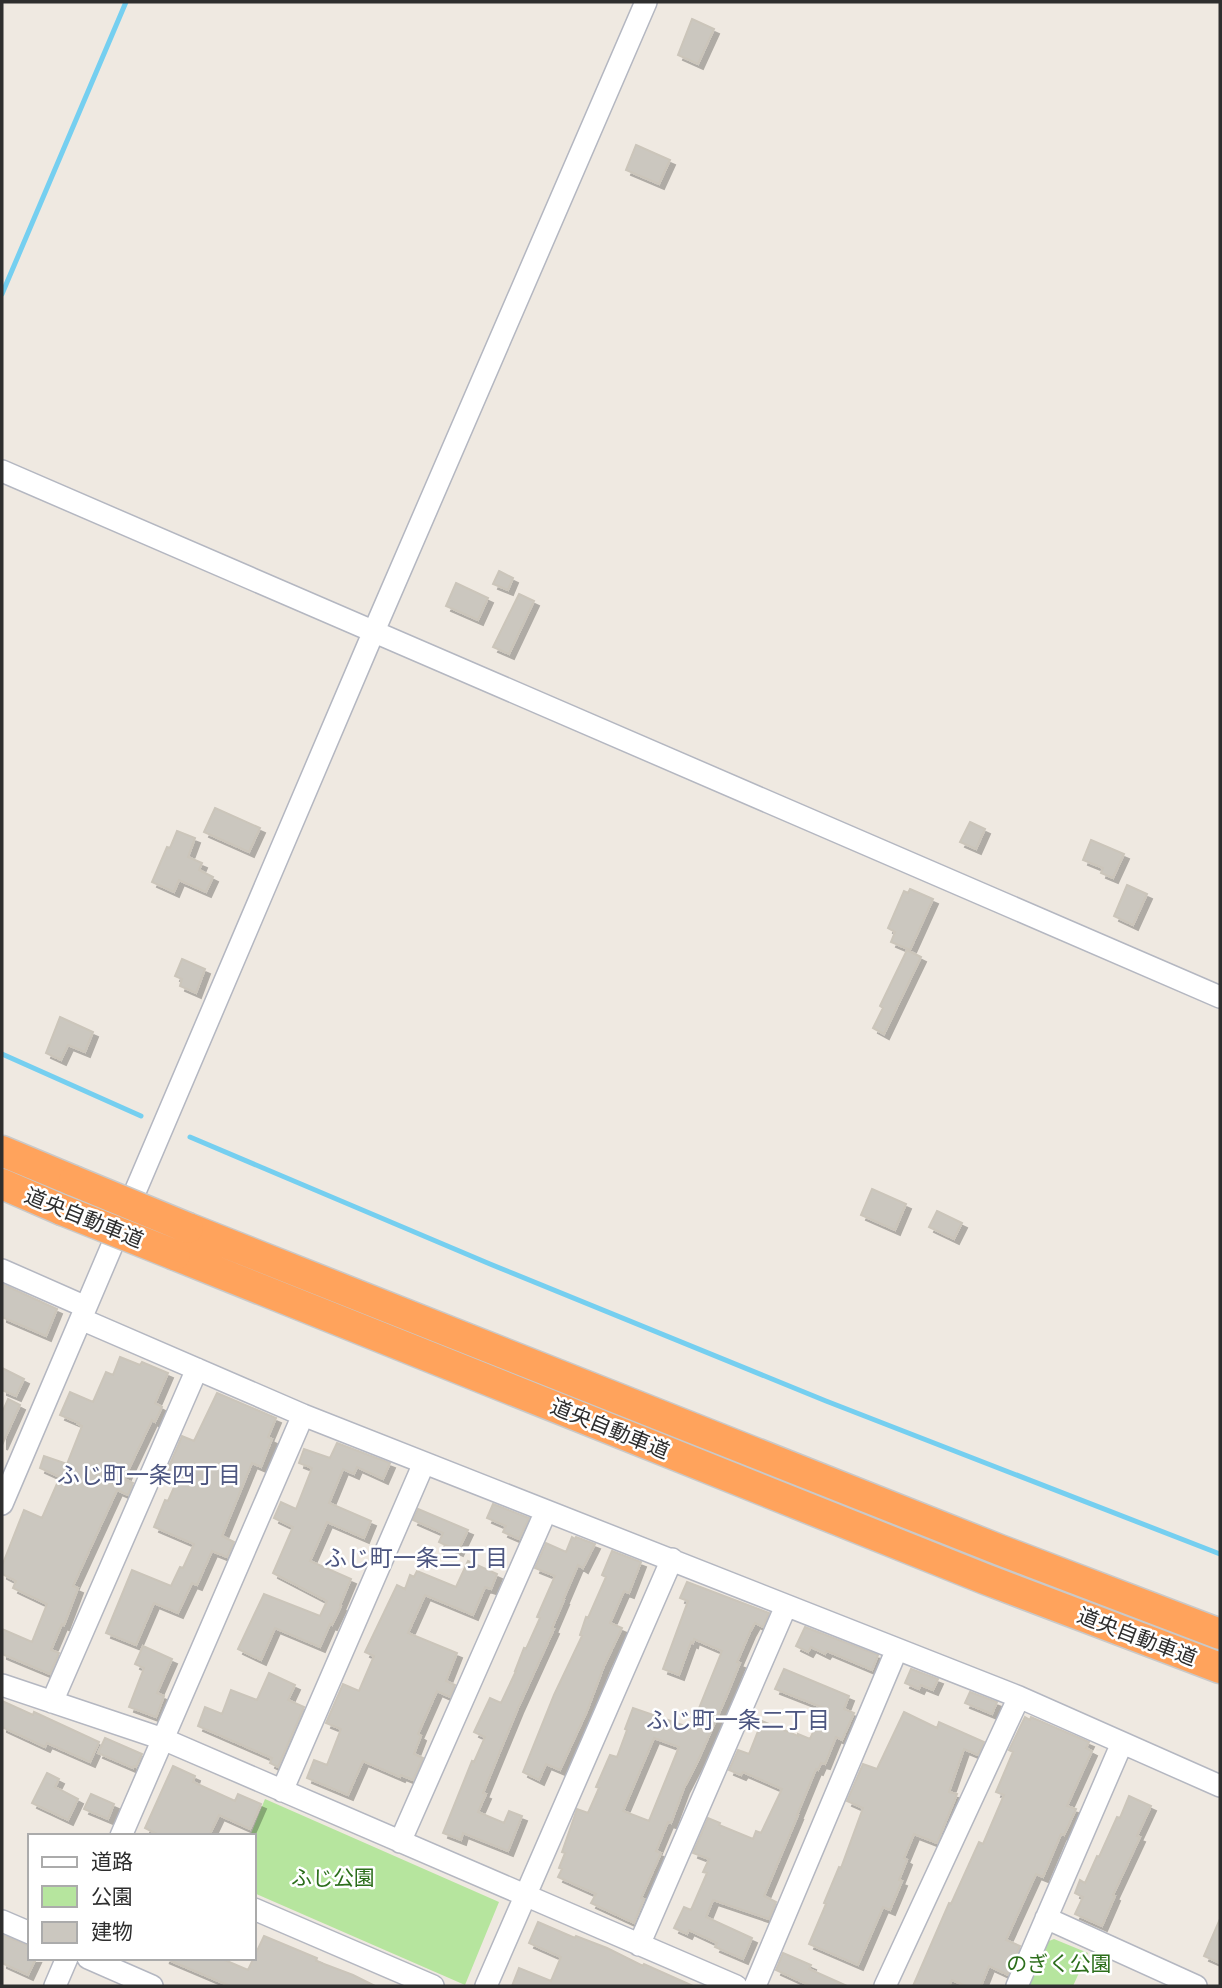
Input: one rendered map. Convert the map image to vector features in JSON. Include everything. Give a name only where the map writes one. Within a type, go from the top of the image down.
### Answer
[{"type":"highway","name":"道央自動車道","points":[[2,1151],[188,1228],[1000,1550],[1220,1634]]},
{"type":"highway","name":"道央自動車道","points":[[2,1184],[972,1574],[1220,1668]]},
{"type":"street","points":[[4,1492],[646,2]]},
{"type":"street","points":[[2,471],[1220,997]]},
{"type":"street","points":[[2,1270],[197,1369],[303,1415],[1019,1697],[1220,1786]]},
{"type":"street","points":[[52,1702],[197,1369]]},
{"type":"street","points":[[122,1834],[303,1415]]},
{"type":"street","points":[[282,1791],[424,1463]]},
{"type":"street","points":[[400,1842],[546,1511]]},
{"type":"street","points":[[486,1986],[672,1559]]},
{"type":"street","points":[[639,1945],[786,1606]]},
{"type":"street","points":[[755,1986],[897,1649]]},
{"type":"street","points":[[2,1685],[163,1739],[736,1986]]},
{"type":"street","points":[[884,1986],[1019,1697]]},
{"type":"street","points":[[1017,1986],[1122,1743]]},
{"type":"street","points":[[256,1910],[433,1986]]},
{"type":"street","points":[[1046,1918],[1196,1986]]},
{"type":"street","points":[[2,1921],[28,1932]]},
{"type":"street","points":[[55,1986],[66,1960]]},
{"type":"street","points":[[93,1960],[152,1986]]},
{"type":"green space","name":"ふじ公園","points":[[265,1799],[499,1902],[465,1985],[256,1894],[256,1834],[251,1834]]},
{"type":"green space","name":"のぎく公園","points":[[1054,1939],[1088,1953],[1073,1986],[1027,1984],[1044,1943]]},
{"type":"building","points":[[692,19],[714,29],[698,64],[678,55]]},
{"type":"building","points":[[636,145],[670,160],[659,184],[626,170]]},
{"type":"building","points":[[499,571],[513,578],[508,590],[493,584]]},
{"type":"building","points":[[456,583],[488,598],[478,620],[446,606]]},
{"type":"building","points":[[519,594],[534,601],[509,654],[493,647]]},
{"type":"building","points":[[215,808],[260,828],[249,852],[204,832]]},
{"type":"building","points":[[970,822],[985,829],[976,849],[960,842]]},
{"type":"building","points":[[177,831],[195,838],[188,857],[202,863],[199,870],[213,877],[206,892],[179,880],[174,892],[152,882]]},
{"type":"building","points":[[1091,840],[1124,854],[1113,878],[1101,873],[1103,868],[1083,860]]},
{"type":"building","points":[[1127,885],[1147,894],[1133,925],[1114,916]]},
{"type":"building","points":[[910,889],[933,899],[910,950],[891,942],[895,932],[888,928],[904,891],[908,893]]},
{"type":"building","points":[[907,950],[921,957],[884,1034],[873,1028],[883,1008],[880,1006]]},
{"type":"building","points":[[182,959],[205,969],[196,993],[180,986],[182,979],[175,976]]},
{"type":"building","points":[[60,1017],[93,1032],[85,1052],[68,1045],[61,1060],[46,1053]]},
{"type":"building","points":[[872,1189],[906,1204],[895,1230],[861,1215]]},
{"type":"building","points":[[937,1211],[962,1223],[954,1239],[929,1227]]},
{"type":"building","points":[[2,1284],[57,1309],[46,1336],[2,1317]]},
{"type":"building","points":[[120,1357],[140,1365],[142,1362],[168,1373],[155,1403],[162,1407],[155,1422],[152,1420],[124,1479],[133,1483],[128,1495],[117,1490],[73,1586],[78,1588],[51,1650],[59,1653],[50,1674],[2,1654],[2,1629],[32,1642],[47,1604],[13,1588],[16,1581],[2,1574],[2,1566],[24,1510],[42,1518],[60,1477],[40,1468],[44,1456],[67,1464],[82,1426],[60,1415],[70,1392],[93,1402],[106,1372],[113,1375]]},
{"type":"building","points":[[2,1368],[24,1379],[16,1396],[2,1390]]},
{"type":"building","points":[[217,1393],[276,1418],[268,1437],[272,1439],[261,1467],[252,1463],[222,1536],[234,1542],[227,1557],[212,1551],[197,1585],[192,1583],[178,1613],[154,1603],[136,1645],[106,1633],[132,1570],[171,1586],[180,1567],[183,1568],[194,1544],[154,1527],[179,1476],[167,1471],[182,1436],[194,1441]]},
{"type":"building","points":[[8,1399],[20,1405],[2,1445],[2,1413]]},
{"type":"building","points":[[337,1443],[390,1463],[383,1479],[357,1467],[354,1474],[343,1469],[329,1503],[371,1521],[364,1538],[327,1522],[310,1561],[351,1579],[341,1606],[320,1647],[275,1628],[261,1660],[238,1649],[264,1594],[320,1616],[327,1601],[273,1573],[293,1527],[274,1518],[281,1502],[296,1509],[312,1468],[299,1463],[304,1449],[330,1458]]},
{"type":"building","points":[[493,1504],[529,1518],[519,1539],[503,1532],[506,1526],[487,1518]]},
{"type":"building","points":[[418,1509],[468,1530],[458,1551],[439,1542],[443,1533],[413,1520]]},
{"type":"building","points":[[572,1537],[595,1544],[583,1568],[578,1565],[552,1628],[554,1629],[483,1793],[486,1794],[478,1812],[504,1823],[509,1811],[522,1816],[508,1851],[463,1833],[461,1840],[443,1833],[472,1761],[474,1762],[485,1737],[474,1732],[490,1698],[501,1703],[540,1618],[537,1617],[555,1576],[535,1568],[546,1543],[566,1552]]},
{"type":"building","points":[[612,1551],[641,1562],[629,1593],[624,1591],[610,1623],[622,1628],[560,1770],[546,1764],[539,1780],[523,1772],[554,1695],[582,1636],[580,1635],[586,1617],[588,1618],[606,1577],[602,1575]]},
{"type":"building","points":[[468,1561],[497,1574],[491,1589],[485,1587],[473,1615],[425,1595],[408,1633],[457,1653],[446,1681],[455,1685],[450,1697],[437,1691],[418,1734],[421,1736],[414,1754],[423,1758],[413,1780],[363,1761],[348,1795],[307,1778],[314,1760],[327,1765],[341,1729],[326,1723],[343,1684],[359,1691],[374,1656],[365,1652],[397,1585],[405,1589],[410,1575],[414,1577],[417,1571],[456,1587]]},
{"type":"building","points":[[687,1582],[769,1613],[763,1627],[755,1623],[750,1632],[727,1695],[656,1851],[661,1853],[641,1898],[644,1899],[634,1923],[591,1903],[596,1894],[558,1877],[562,1869],[559,1868],[577,1809],[588,1813],[610,1755],[617,1757],[633,1708],[691,1728],[722,1651],[694,1639],[679,1675],[663,1669],[688,1601],[680,1598]],"holes":[[[654,1738],[679,1747],[649,1821],[623,1811]]]},
{"type":"building","points":[[805,1627],[878,1655],[872,1670],[827,1651],[825,1654],[811,1647],[808,1652],[796,1646]]},
{"type":"building","points":[[143,1646],[172,1659],[157,1693],[164,1696],[156,1717],[129,1707],[144,1668],[135,1664]]},
{"type":"building","points":[[784,1669],[849,1696],[844,1709],[854,1713],[842,1740],[836,1737],[825,1764],[821,1763],[818,1770],[816,1769],[797,1815],[764,1896],[776,1902],[769,1919],[713,1900],[706,1917],[752,1938],[743,1959],[715,1947],[717,1943],[689,1930],[687,1934],[674,1928],[684,1907],[691,1910],[707,1873],[703,1872],[709,1859],[693,1853],[708,1818],[753,1839],[756,1831],[761,1833],[782,1789],[743,1772],[741,1775],[729,1770],[738,1750],[749,1754],[762,1721],[810,1739],[824,1708],[775,1689]]},
{"type":"building","points":[[911,1669],[938,1679],[933,1690],[921,1685],[919,1689],[905,1683]]},
{"type":"building","points":[[269,1673],[295,1685],[288,1700],[304,1707],[278,1767],[270,1763],[272,1758],[198,1726],[205,1707],[222,1714],[231,1690],[257,1700]]},
{"type":"building","points":[[970,1692],[997,1702],[992,1714],[965,1703]]},
{"type":"building","points":[[2,1701],[33,1715],[34,1712],[99,1742],[90,1762],[47,1743],[45,1747],[2,1727]]},
{"type":"building","points":[[904,1712],[937,1728],[939,1722],[984,1742],[978,1755],[964,1749],[949,1792],[957,1794],[937,1843],[914,1834],[904,1858],[907,1860],[899,1880],[902,1881],[890,1910],[883,1907],[858,1965],[809,1944],[863,1808],[847,1801],[863,1764],[877,1769]]},
{"type":"building","points":[[1025,1717],[1030,1720],[1031,1717],[1089,1742],[1086,1748],[1092,1751],[1067,1806],[1076,1809],[1064,1835],[1061,1834],[1043,1877],[1036,1874],[1006,1940],[1020,1946],[1008,1975],[989,1966],[981,1986],[966,1986],[952,1980],[949,1986],[913,1986],[949,1903],[951,1904],[979,1842],[983,1844],[1004,1795],[996,1792],[1013,1752],[1009,1750]]},
{"type":"building","points":[[105,1738],[142,1754],[136,1767],[98,1753]]},
{"type":"building","points":[[173,1766],[195,1776],[193,1782],[235,1801],[238,1794],[261,1804],[250,1829],[219,1815],[210,1834],[157,1834],[145,1828]]},
{"type":"building","points":[[47,1773],[59,1779],[55,1787],[78,1799],[68,1820],[32,1803]]},
{"type":"building","points":[[91,1794],[114,1804],[108,1819],[84,1809]]},
{"type":"building","points":[[1129,1796],[1151,1806],[1102,1926],[1075,1914],[1083,1897],[1075,1893],[1080,1880],[1085,1883]]},
{"type":"building","points":[[1220,1919],[1220,1963],[1204,1956]]},
{"type":"building","points":[[538,1922],[607,1948],[693,1986],[512,1986],[519,1968],[551,1981],[561,1957],[529,1943]]},
{"type":"building","points":[[2,1935],[28,1945],[28,1960],[35,1960],[28,1975],[2,1963]]},
{"type":"building","points":[[264,1936],[375,1986],[230,1986],[169,1960],[225,1960],[248,1970],[253,1960],[256,1960],[256,1953]]},
{"type":"building","points":[[783,1953],[811,1965],[809,1969],[847,1986],[811,1986],[776,1970]]},
{"type":"waterway","points":[[2,294],[126,2]]},
{"type":"waterway","points":[[2,1054],[141,1116]]},
{"type":"waterway","points":[[190,1137],[490,1264],[826,1401],[1220,1554]]},
{"type":"district","name":"ふじ町一条四丁目","points":[[149,1475]]},
{"type":"district","name":"ふじ町一条三丁目","points":[[416,1558]]},
{"type":"district","name":"ふじ町一条二丁目","points":[[738,1720]]}]
